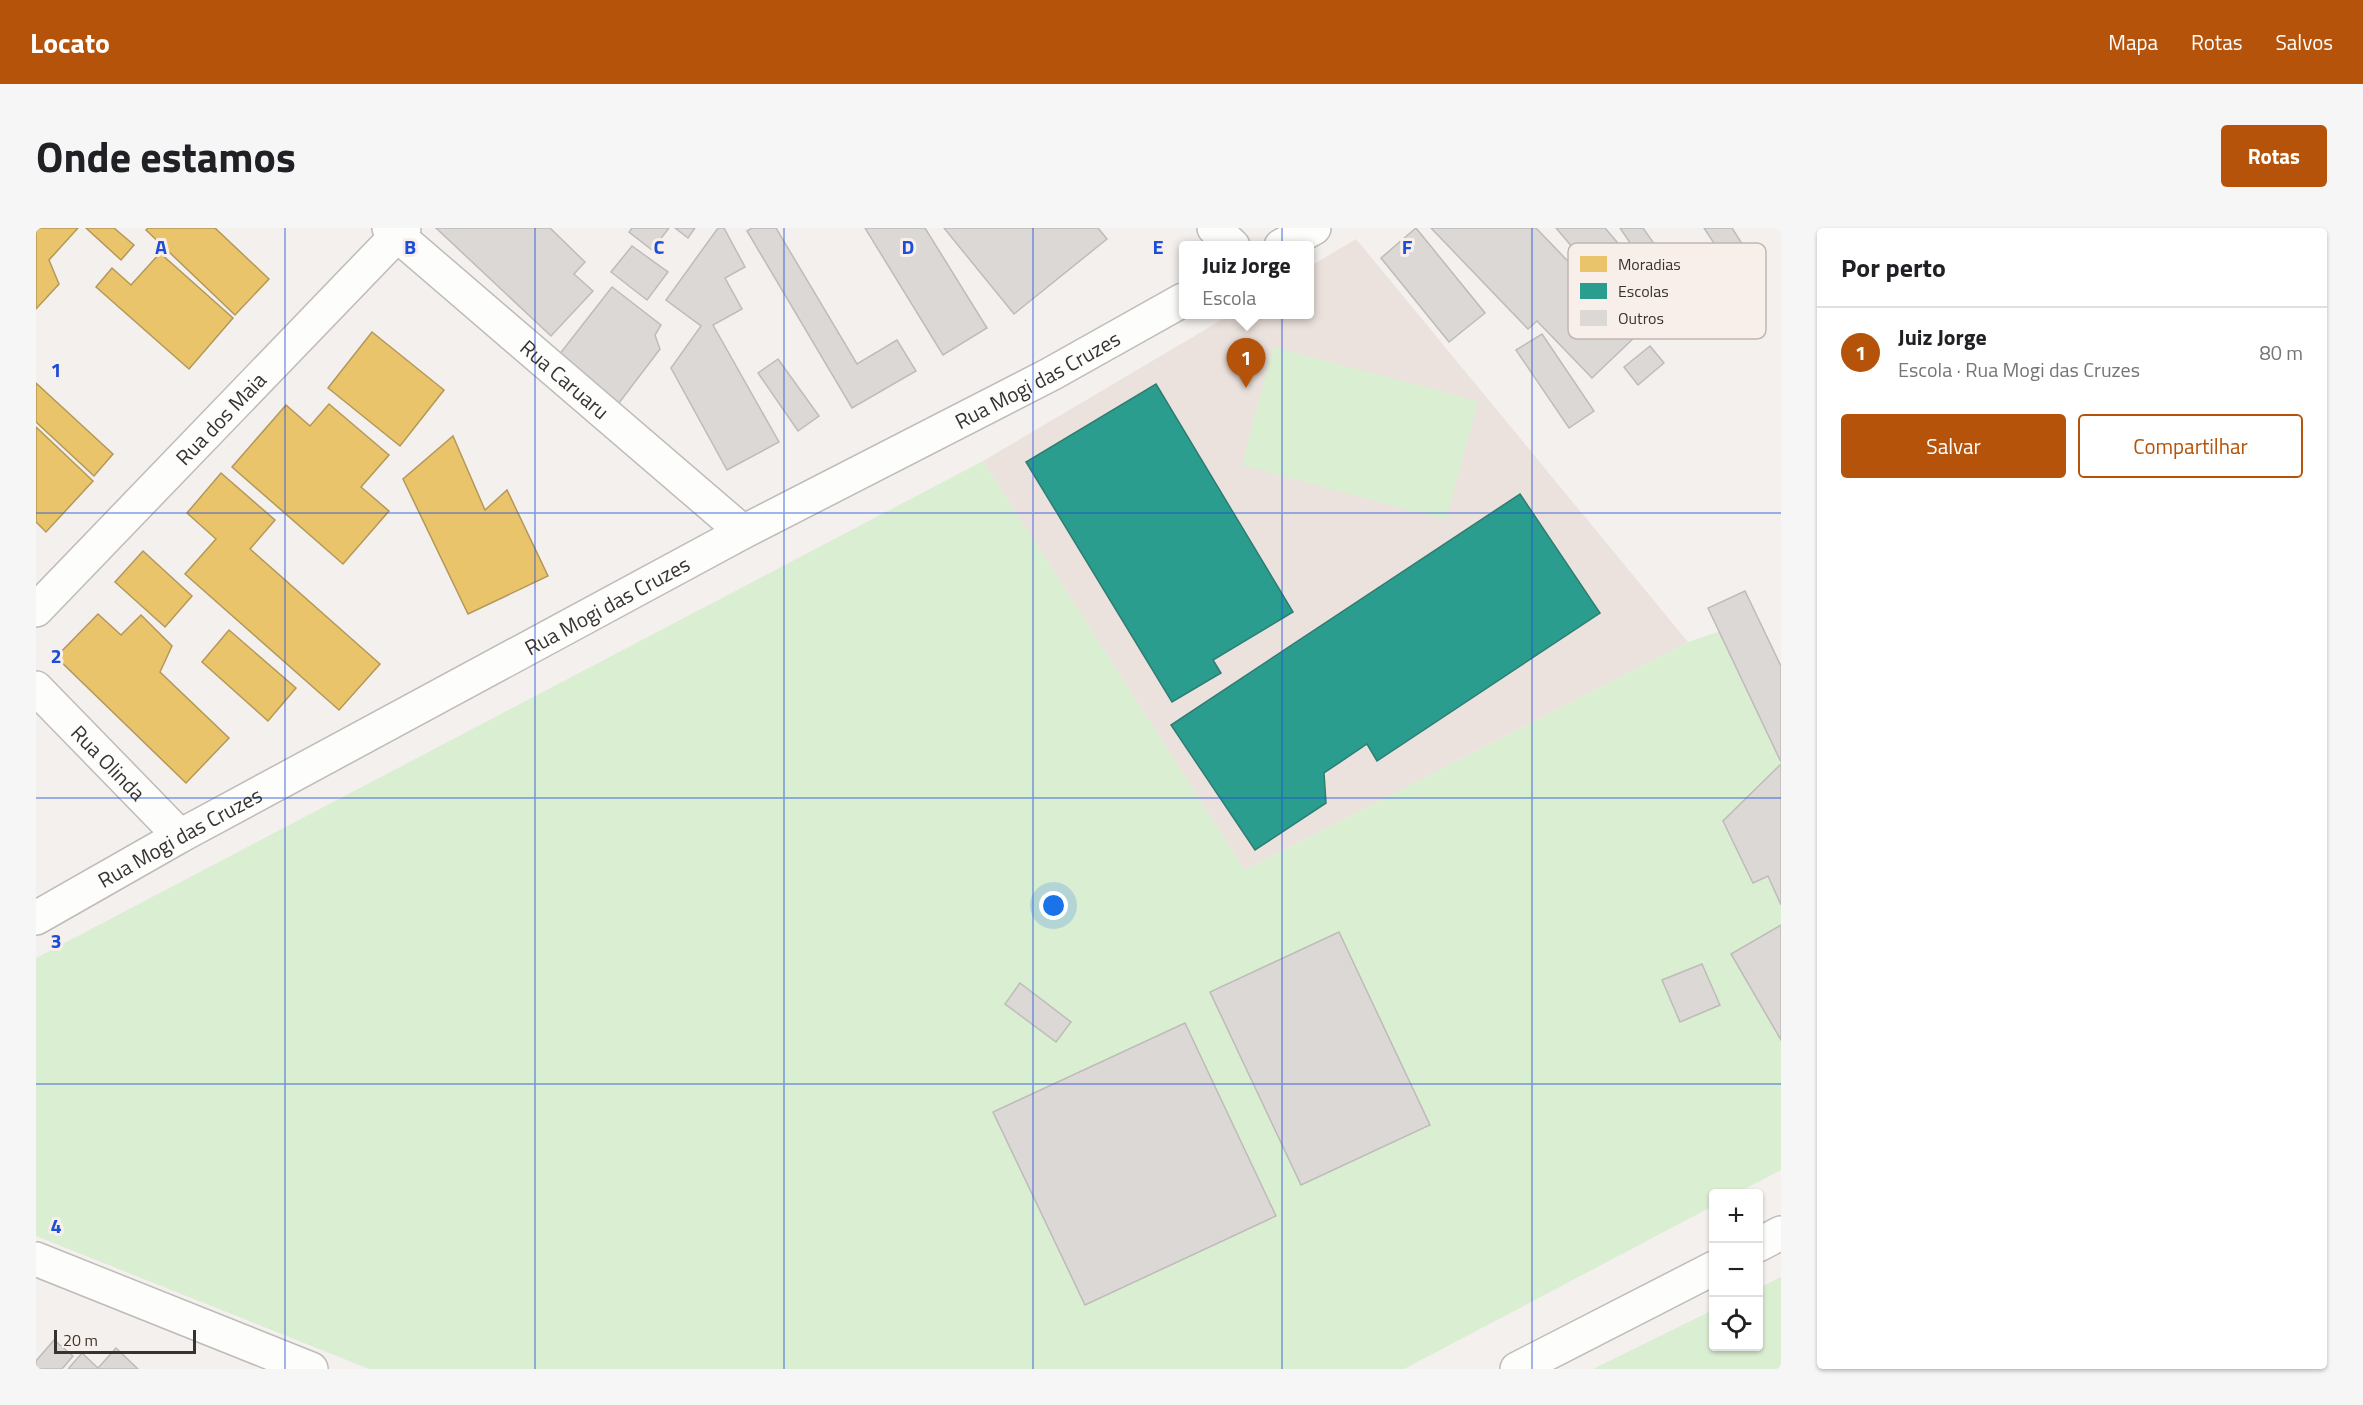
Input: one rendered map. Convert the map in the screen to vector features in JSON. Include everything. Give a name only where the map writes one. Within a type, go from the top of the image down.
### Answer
[{"type":"street","points":[[1214,228],[1228,241]]},
{"type":"street","points":[[1290,241],[1314,228]]},
{"type":"street","name":"Rua Caruaru","points":[[397,230],[743,532]]},
{"type":"street","name":"Rua dos Maia","points":[[36,610],[397,230]]},
{"type":"street","name":"Rua Mogi das Cruzes","points":[[36,918],[180,836],[743,532],[1051,374],[1179,302]]},
{"type":"street","name":"Rua Olinda","points":[[36,688],[180,836]]},
{"type":"street","points":[[1762,1243],[1781,1233]]},
{"type":"street","points":[[36,1259],[311,1369]]},
{"type":"street","points":[[1517,1369],[1709,1270]]},
{"type":"shaded area","points":[[1356,239],[1688,642],[1245,870],[983,461],[1223,319],[1314,319],[1314,264]]},
{"type":"green space","points":[[1273,347],[1478,401],[1446,520],[1242,465]]},
{"type":"green space","points":[[983,461],[1245,870],[1688,642],[1751,621],[1781,679],[1781,1170],[1745,1189],[1709,1189],[1709,1208],[1404,1369],[369,1369],[36,1236],[36,958]]},
{"type":"green space","points":[[1781,1277],[1781,1369],[1593,1369],[1709,1312],[1709,1351],[1763,1351],[1763,1286]]},
{"type":"building: Moradias","points":[[36,228],[78,228],[49,260],[59,284],[36,309]]},
{"type":"building: Moradias","points":[[86,228],[114,228],[134,245],[121,260]]},
{"type":"building: Moradias","points":[[148,228],[215,228],[269,279],[235,315],[146,230]]},
{"type":"building: Moradias","points":[[160,253],[233,318],[189,369],[96,287],[112,268],[131,285]]},
{"type":"building: Moradias","points":[[372,332],[444,390],[400,446],[328,388]]},
{"type":"building: Moradias","points":[[36,383],[113,454],[94,476],[36,422]]},
{"type":"building: Moradias","points":[[329,404],[389,455],[361,487],[389,511],[343,564],[232,467],[286,405],[310,426]]},
{"type":"building: Moradias","points":[[36,427],[93,481],[46,532],[36,522]]},
{"type":"building: Moradias","points":[[453,436],[485,510],[507,490],[548,576],[468,614],[403,479]]},
{"type":"building: Moradias","points":[[221,473],[275,520],[250,549],[380,664],[339,710],[185,574],[216,539],[187,513]]},
{"type":"building: Moradias","points":[[143,551],[192,596],[165,627],[115,582]]},
{"type":"building: Moradias","points":[[98,614],[121,635],[141,615],[172,646],[160,672],[229,738],[186,783],[56,657]]},
{"type":"building: Moradias","points":[[229,630],[296,688],[268,721],[202,662]]},
{"type":"building: Escolas","points":[[1156,384],[1293,612],[1213,660],[1221,673],[1172,702],[1026,462]]},
{"type":"building: Escolas","points":[[1520,494],[1600,613],[1377,761],[1367,744],[1324,773],[1326,803],[1255,850],[1171,725]]},
{"type":"building: Outros","points":[[436,228],[550,228],[585,262],[574,274],[593,291],[551,336]]},
{"type":"building: Outros","points":[[632,228],[669,228],[652,250],[629,232]]},
{"type":"building: Outros","points":[[675,228],[695,228],[688,238]]},
{"type":"building: Outros","points":[[718,228],[724,228],[745,267],[725,278],[742,309],[713,325],[779,442],[727,470],[671,368],[701,326],[666,300]]},
{"type":"building: Outros","points":[[752,228],[776,228],[857,364],[897,340],[916,371],[852,408],[747,231]]},
{"type":"building: Outros","points":[[865,228],[925,228],[987,328],[943,355]]},
{"type":"building: Outros","points":[[944,228],[1098,228],[1107,239],[1014,314]]},
{"type":"building: Outros","points":[[1416,228],[1485,313],[1449,342],[1381,258]]},
{"type":"building: Outros","points":[[1431,228],[1536,228],[1568,261],[1568,339],[1633,339],[1592,378],[1537,321],[1528,329]]},
{"type":"building: Outros","points":[[1556,228],[1605,228],[1618,243],[1569,243]]},
{"type":"building: Outros","points":[[1620,228],[1643,228],[1654,243],[1630,243]]},
{"type":"building: Outros","points":[[1704,228],[1732,228],[1742,243],[1714,243]]},
{"type":"building: Outros","points":[[632,246],[668,272],[647,300],[611,272]]},
{"type":"building: Outros","points":[[612,287],[661,325],[655,335],[660,349],[619,403],[559,355]]},
{"type":"building: Outros","points":[[1542,334],[1594,411],[1569,428],[1516,350]]},
{"type":"building: Outros","points":[[1650,346],[1664,363],[1638,385],[1624,367]]},
{"type":"building: Outros","points":[[778,359],[819,416],[798,431],[758,373]]},
{"type":"building: Outros","points":[[1745,591],[1781,666],[1781,762],[1708,608]]},
{"type":"building: Outros","points":[[1781,764],[1781,905],[1768,876],[1753,883],[1723,821]]},
{"type":"building: Outros","points":[[1781,925],[1781,1040],[1731,954]]},
{"type":"building: Outros","points":[[1339,932],[1430,1125],[1301,1185],[1210,992]]},
{"type":"building: Outros","points":[[1702,964],[1720,1005],[1680,1022],[1662,980]]},
{"type":"building: Outros","points":[[1020,983],[1071,1022],[1056,1042],[1005,1004]]},
{"type":"building: Outros","points":[[1185,1023],[1276,1216],[1085,1305],[993,1112]]},
{"type":"building: Outros","points":[[54,1340],[73,1356],[62,1369],[36,1369],[36,1361]]},
{"type":"building: Outros","points":[[116,1348],[138,1369],[68,1369],[82,1353],[98,1368]]},
{"type":"place","name":"Juiz Jorge","points":[[1246,388]]}]
